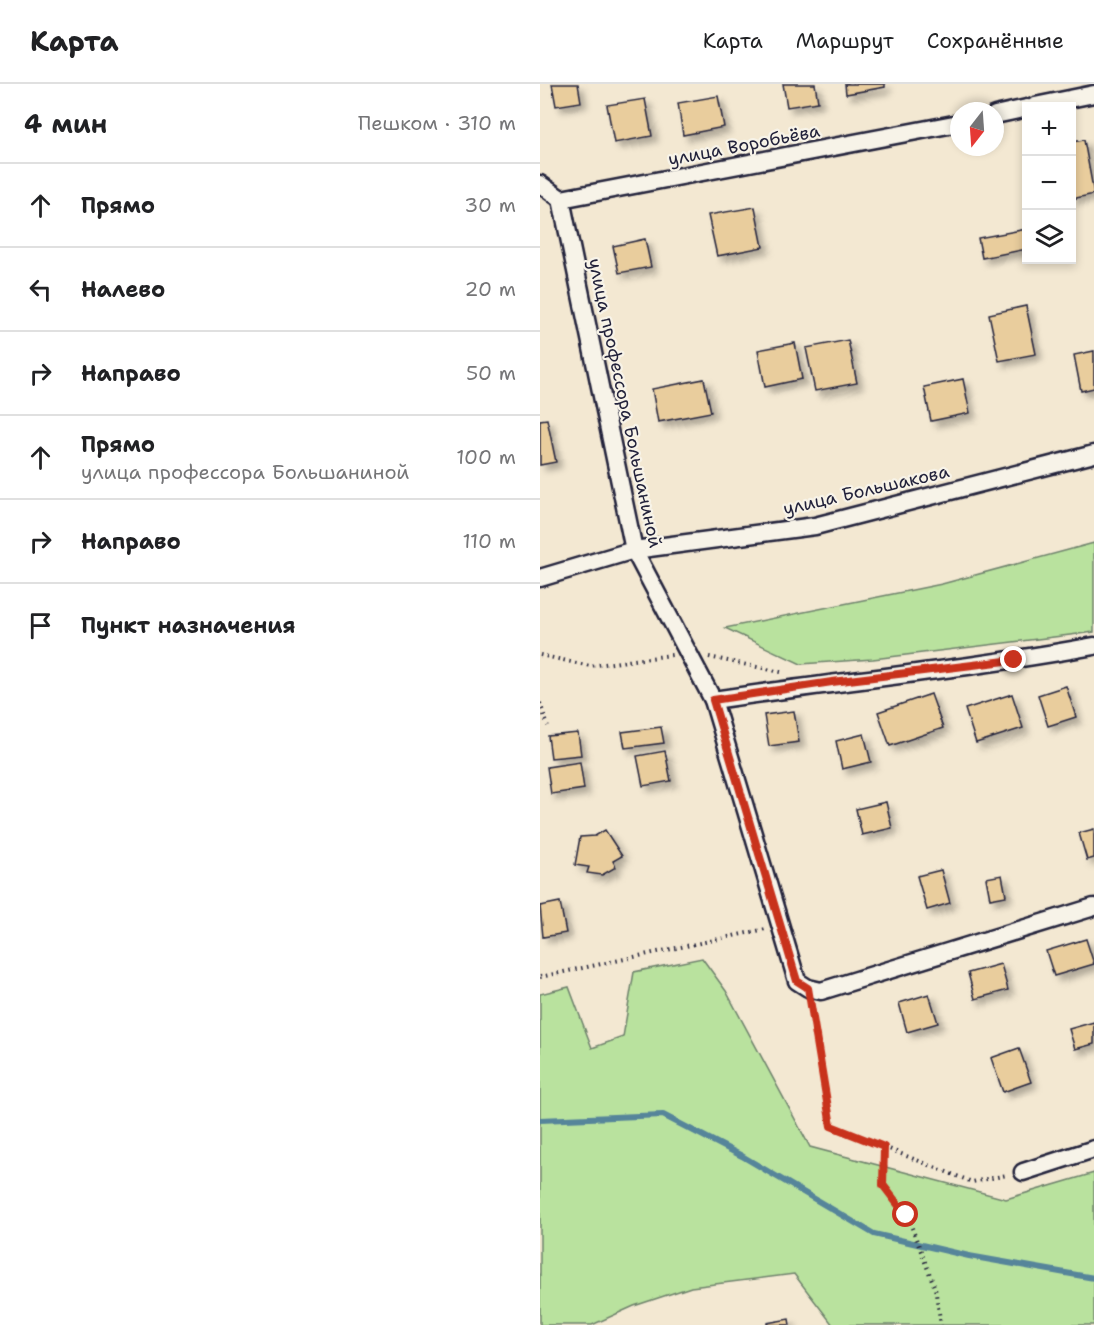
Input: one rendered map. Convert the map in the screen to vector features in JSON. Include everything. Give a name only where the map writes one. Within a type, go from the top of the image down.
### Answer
[{"type":"street","points":[[1055,102],[1094,94]]},
{"type":"street","points":[[1004,113],[1022,109]]},
{"type":"street","name":"улица Воробьёва","points":[[561,199],[950,125]]},
{"type":"street","points":[[540,184],[561,199]]},
{"type":"street","name":"улица профессора Большаниной","points":[[561,199],[634,550],[713,700],[781,926],[803,985]]},
{"type":"street","name":"улица Большакова","points":[[540,578],[634,550],[815,526],[1094,454]]},
{"type":"street","points":[[713,700],[832,682],[1014,660],[1094,646]]},
{"type":"street","points":[[803,985],[821,991],[1094,907]]},
{"type":"street","points":[[1023,1172],[1094,1149]]},
{"type":"path","points":[[540,703],[548,726]]},
{"type":"path","points":[[540,977],[781,926]]},
{"type":"path","points":[[803,985],[831,1126],[972,1182],[1023,1172]]},
{"type":"path","points":[[884,1147],[883,1185],[906,1215],[935,1288],[941,1325]]},
{"type":"green space","points":[[1094,543],[1094,632],[873,659],[801,664],[725,628],[942,584]]},
{"type":"green space","points":[[702,958],[726,991],[810,1147],[1006,1199],[1094,1173],[1094,1325],[833,1325],[794,1274],[691,1287],[634,1306],[592,1325],[540,1325],[540,994],[569,987],[592,1048],[623,1037],[634,972]]},
{"type":"building","points":[[552,84],[578,84],[581,102],[556,106]]},
{"type":"building","points":[[783,84],[815,84],[818,102],[787,107]]},
{"type":"building","points":[[845,84],[885,84],[885,87],[846,94]]},
{"type":"building","points":[[718,96],[724,127],[683,135],[678,103]]},
{"type":"building","points":[[645,99],[652,136],[614,143],[607,105]]},
{"type":"building","points":[[1084,140],[1094,194],[1076,198],[1076,156],[1076,141]]},
{"type":"building","points":[[755,207],[763,247],[717,256],[708,215]]},
{"type":"building","points":[[1022,230],[1022,250],[982,258],[978,238]]},
{"type":"building","points":[[645,239],[651,267],[619,273],[613,246]]},
{"type":"building","points":[[1026,306],[1036,354],[999,361],[989,314]]},
{"type":"building","points":[[848,340],[857,383],[815,391],[806,348]]},
{"type":"building","points":[[795,343],[802,379],[765,387],[758,350]]},
{"type":"building","points":[[1094,351],[1094,388],[1081,391],[1074,355]]},
{"type":"building","points":[[704,379],[711,412],[658,422],[652,389]]},
{"type":"building","points":[[963,379],[970,413],[931,421],[924,387]]},
{"type":"building","points":[[547,419],[556,462],[540,465],[540,420]]},
{"type":"building","points":[[1066,686],[1076,717],[1048,726],[1038,695]]},
{"type":"building","points":[[931,694],[943,728],[890,746],[878,712]]},
{"type":"building","points":[[1012,694],[1023,728],[976,743],[965,709]]},
{"type":"building","points":[[794,711],[799,742],[769,746],[764,715]]},
{"type":"building","points":[[661,727],[664,743],[625,748],[622,732]]},
{"type":"building","points":[[578,733],[581,755],[551,758],[548,736]]},
{"type":"building","points":[[864,734],[871,762],[842,769],[836,741]]},
{"type":"building","points":[[665,751],[671,781],[643,786],[637,756]]},
{"type":"building","points":[[580,762],[584,789],[551,794],[547,767]]},
{"type":"building","points":[[886,802],[892,828],[862,835],[856,809]]},
{"type":"building","points":[[1094,829],[1094,858],[1087,860],[1079,833]]},
{"type":"building","points":[[605,830],[622,856],[613,861],[616,867],[602,875],[587,873],[589,867],[575,865],[580,837],[595,836]]},
{"type":"building","points":[[941,870],[950,903],[927,910],[917,876]]},
{"type":"building","points":[[1002,875],[1006,896],[990,899],[986,878]]},
{"type":"building","points":[[560,902],[566,933],[543,937],[540,906]]},
{"type":"building","points":[[1086,939],[1094,964],[1054,976],[1046,951]]},
{"type":"building","points":[[1001,964],[1008,990],[975,999],[968,973]]},
{"type":"building","points":[[929,994],[938,1023],[907,1032],[899,1003]]},
{"type":"building","points":[[1094,1022],[1094,1044],[1075,1049],[1069,1029]]},
{"type":"building","points":[[1019,1048],[1031,1082],[1003,1092],[991,1058]]},
{"type":"building","points":[[789,1319],[790,1325],[767,1325],[767,1323]]},
{"type":"waterway","points":[[540,1120],[663,1115],[742,1156],[874,1234],[969,1256],[1094,1278]]},
{"type":"route","points":[[906,1215],[883,1185],[884,1147],[831,1126],[808,988],[797,981],[713,700],[832,682],[1014,660]]}]
